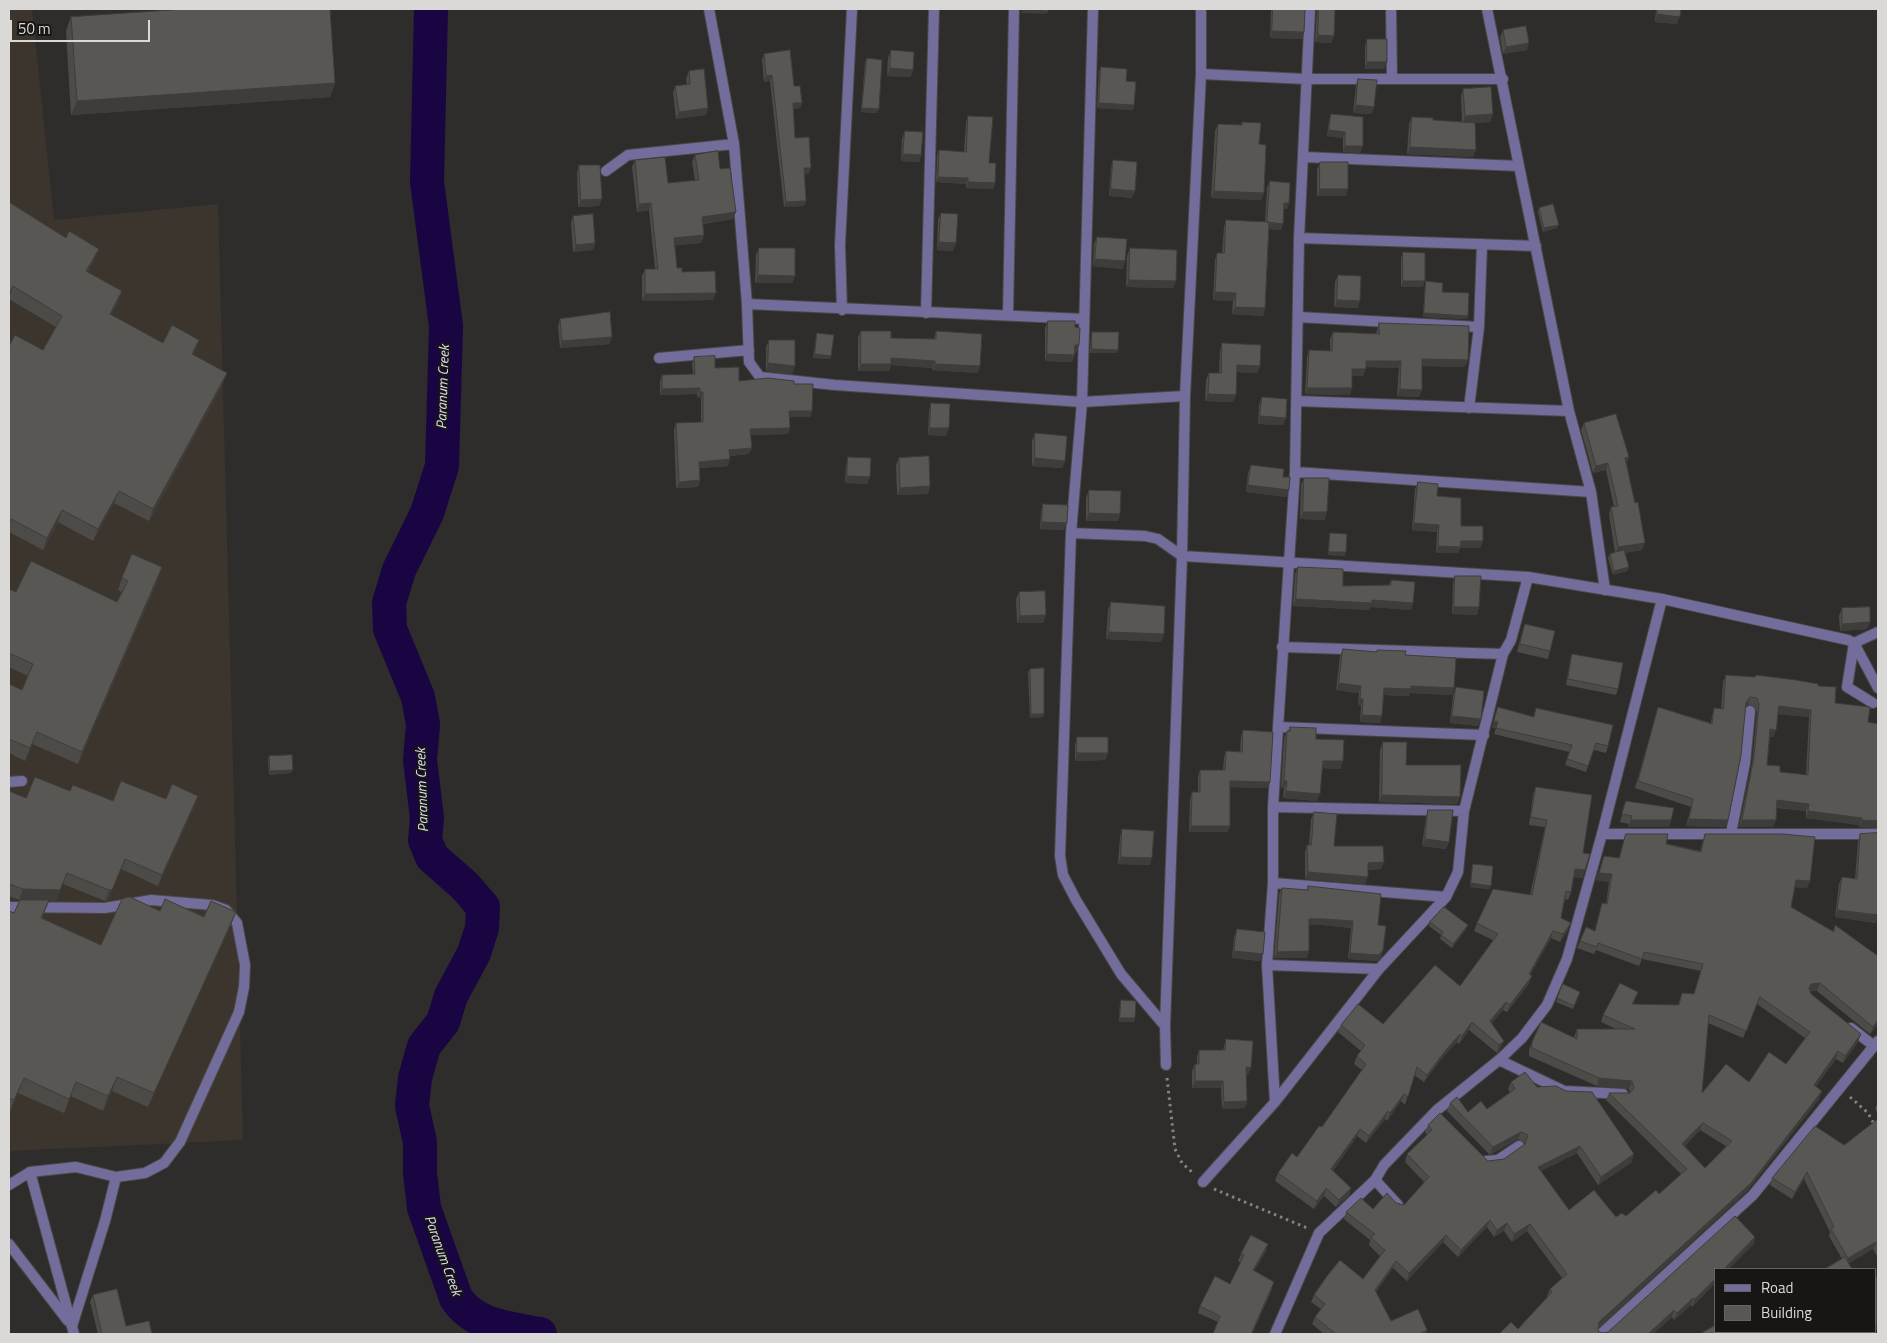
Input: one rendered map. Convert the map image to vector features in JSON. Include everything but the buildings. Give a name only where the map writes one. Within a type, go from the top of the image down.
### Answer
[{"type":"street","points":[[709,9],[734,144],[750,362],[760,377],[834,385],[1082,402],[1185,396]]},
{"type":"street","points":[[842,310],[840,245],[852,9]]},
{"type":"street","points":[[926,312],[934,9]]},
{"type":"street","points":[[1008,315],[1014,9]]},
{"type":"street","points":[[1093,9],[1082,402],[1071,533],[1060,856],[1063,875],[1121,974],[1165,1026]]},
{"type":"street","points":[[1166,1065],[1165,1026],[1182,556],[1185,396],[1201,74],[1201,9]]},
{"type":"street","points":[[1275,1102],[1267,964],[1273,883],[1273,807],[1282,647],[1295,472],[1299,238],[1310,9]]},
{"type":"street","points":[[1392,9],[1392,79]]},
{"type":"street","points":[[1487,9],[1503,78],[1569,411],[1591,492],[1606,590]]},
{"type":"street","points":[[1201,74],[1306,79],[1503,78]]},
{"type":"street","points":[[606,170],[628,155],[734,144]]},
{"type":"street","points":[[1303,158],[1519,166]]},
{"type":"street","points":[[1299,238],[1536,246]]},
{"type":"street","points":[[1469,408],[1479,327],[1482,244]]},
{"type":"street","points":[[747,304],[842,310],[1084,319]]},
{"type":"street","points":[[1298,317],[1479,327]]},
{"type":"street","points":[[659,358],[749,350]]},
{"type":"street","points":[[1296,401],[1569,411]]},
{"type":"street","points":[[1295,472],[1591,492]]},
{"type":"street","points":[[1071,533],[1145,536],[1158,539],[1182,556],[1528,577],[1662,599],[1854,643],[1878,632]]},
{"type":"street","points":[[1203,1182],[1275,1102],[1379,969],[1446,897],[1458,872],[1464,812],[1503,654],[1511,640],[1528,577]]},
{"type":"street","points":[[1275,1334],[1319,1233],[1375,1180],[1384,1165],[1522,1038],[1547,1005],[1567,959],[1602,834],[1662,599]]},
{"type":"street","points":[[1854,643],[1878,689],[1876,704],[1847,686],[1854,643]]},
{"type":"street","points":[[1282,647],[1503,654]]},
{"type":"street","points":[[1731,833],[1745,763],[1750,711]]},
{"type":"street","points":[[1278,727],[1484,735]]},
{"type":"street","points":[[9,782],[22,781]]},
{"type":"street","points":[[1273,807],[1464,812]]},
{"type":"street","points":[[1602,834],[1878,834]]},
{"type":"street","points":[[1273,883],[1446,897]]},
{"type":"street","points":[[9,906],[105,908],[151,900],[212,905],[226,910],[237,923],[245,964],[244,987],[239,1012],[180,1142],[164,1163],[145,1173],[116,1177],[76,1167],[30,1172],[9,1185]]},
{"type":"street","points":[[1267,964],[1379,969]]},
{"type":"street","points":[[1601,1334],[1753,1195],[1876,1044],[1842,1021]]},
{"type":"street","points":[[1499,1060],[1564,1091],[1625,1094]]},
{"type":"street","points":[[1478,1153],[1488,1162],[1493,1162],[1519,1146]]},
{"type":"street","points":[[30,1172],[73,1330]]},
{"type":"street","points":[[73,1330],[116,1177]]},
{"type":"street","points":[[1375,1180],[1398,1204]]},
{"type":"street","points":[[9,1244],[73,1330]]},
{"type":"path","points":[[1166,1065],[1175,1148],[1182,1163],[1203,1182],[1219,1192],[1319,1233]]},
{"type":"path","points":[[1840,1088],[1868,1113],[1878,1131]]},
{"type":"shaded area","points":[[9,9],[32,9],[54,220],[218,204],[243,1140],[9,1151]]},
{"type":"waterway","name":"Paranum Creek","points":[[431,9],[427,182],[446,326],[442,466],[427,513],[399,570],[389,603],[390,629],[418,697],[423,724],[420,760],[427,818],[425,840],[432,857],[465,886],[483,907],[482,928],[474,953],[451,996],[443,1022],[424,1046],[415,1078],[412,1106],[420,1142],[420,1173],[424,1208],[456,1298],[472,1315],[482,1320],[540,1334]]}]
